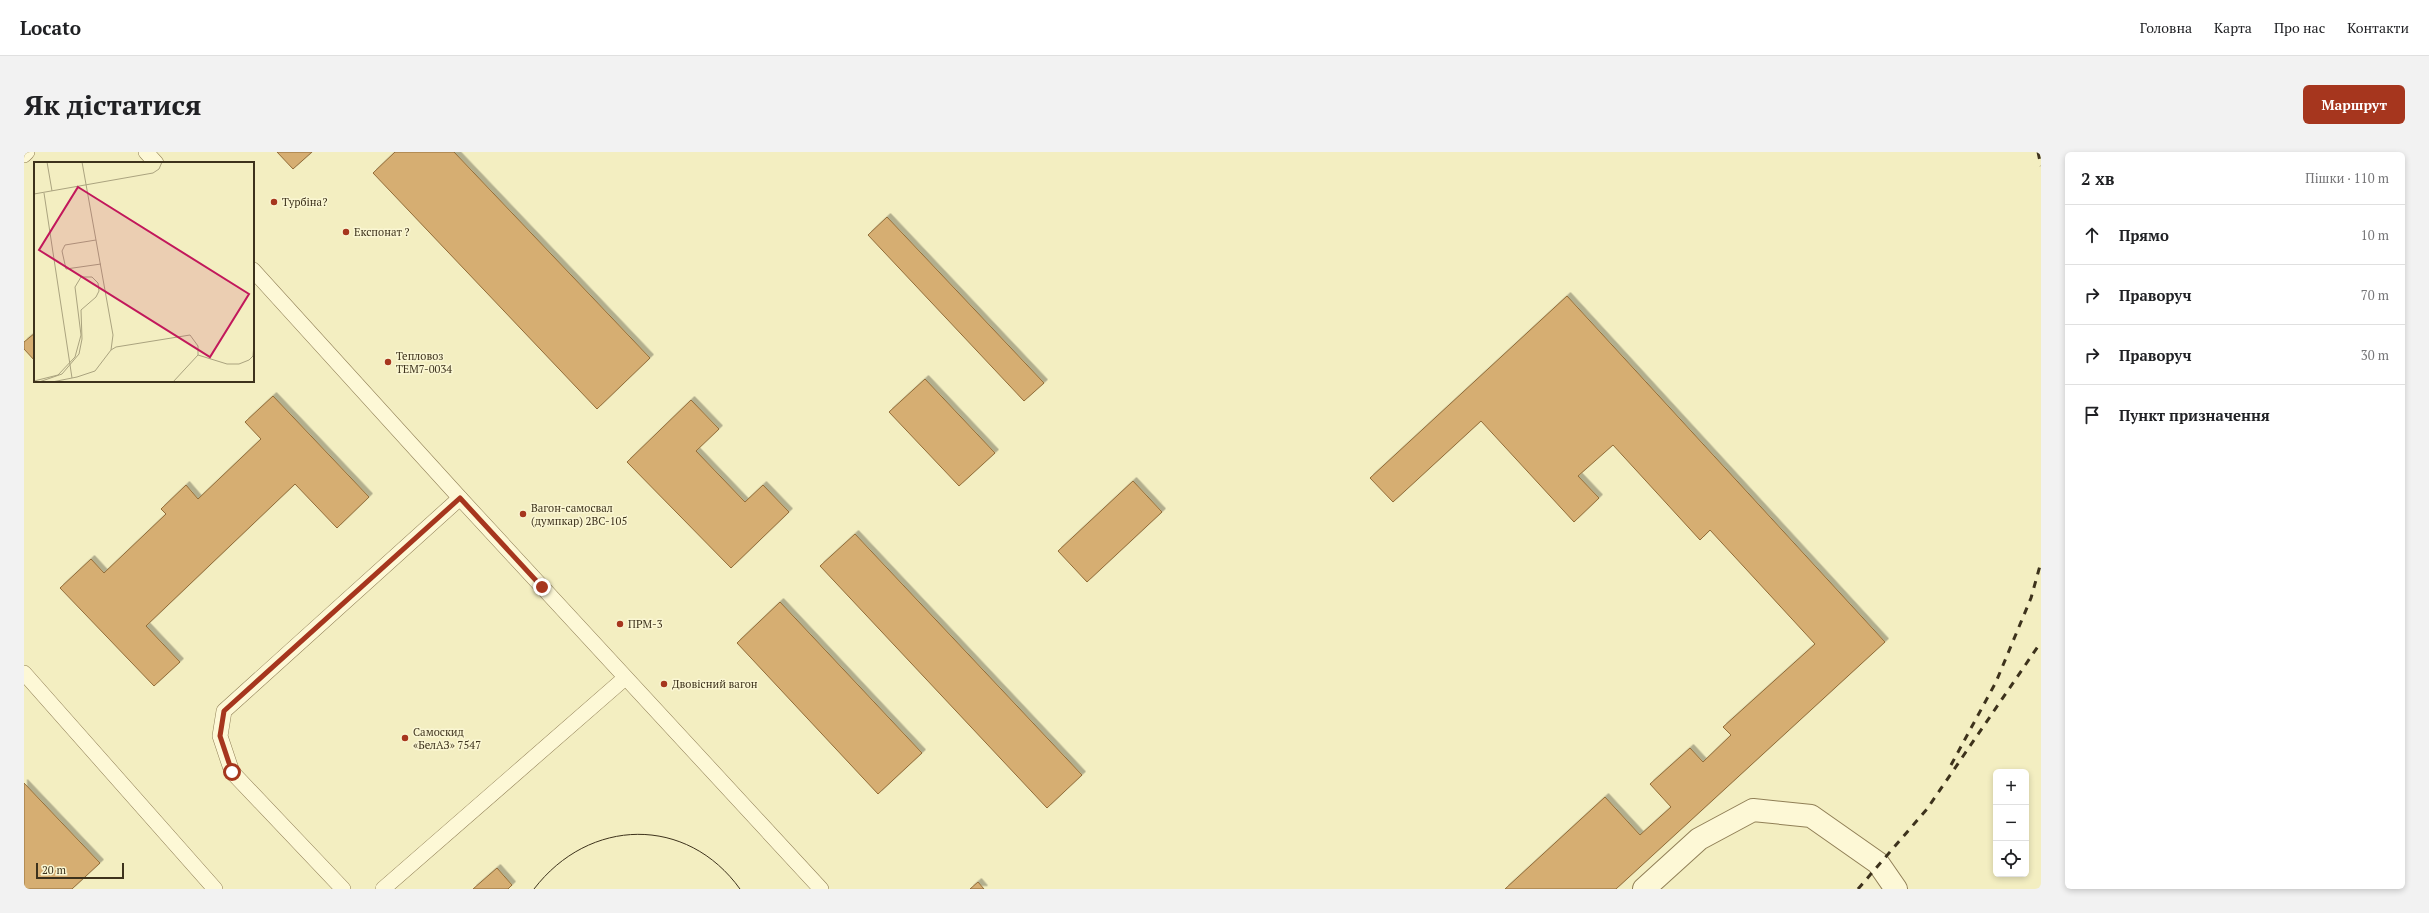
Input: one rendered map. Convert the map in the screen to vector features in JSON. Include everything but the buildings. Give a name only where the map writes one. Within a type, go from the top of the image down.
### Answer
[{"type":"street","points":[[1644,889],[1699,839],[1753,810],[1811,816],[1878,863],[1896,889]]},
{"type":"lane","points":[[24,155],[27,152]]},
{"type":"lane","points":[[146,152],[155,162]]},
{"type":"lane","points":[[254,271],[625,678],[821,889]]},
{"type":"lane","points":[[343,889],[232,772],[220,736],[224,711],[460,498]]},
{"type":"lane","points":[[24,673],[215,889]]},
{"type":"lane","points":[[383,889],[625,678]]},
{"type":"tram line","points":[[534,889],[556,865],[582,848],[609,838],[638,834],[666,837],[693,848],[718,865],[740,889]]},
{"type":"railway","points":[[2038,152],[2041,166]]},
{"type":"railway","points":[[1951,765],[1996,682],[2031,598],[2041,562]]},
{"type":"railway","points":[[1858,889],[1927,809],[2041,642]]},
{"type":"place","name":"Турбіна?","points":[[274,202]]},
{"type":"place","name":"Експонат ?","points":[[346,232]]},
{"type":"place","name":"Тепловоз ТЕМ7-0034","points":[[388,362]]},
{"type":"place","name":"Вагон-самосвал (думпкар) 2ВС-105","points":[[523,514]]},
{"type":"place","name":"ПРМ-3","points":[[620,624]]},
{"type":"place","name":"Двовісний вагон","points":[[664,684]]},
{"type":"place","name":"Самоскид «БелАЗ» 7547","points":[[405,738]]},
{"type":"route","points":[[232,772],[220,736],[224,711],[460,498],[542,587]]}]
